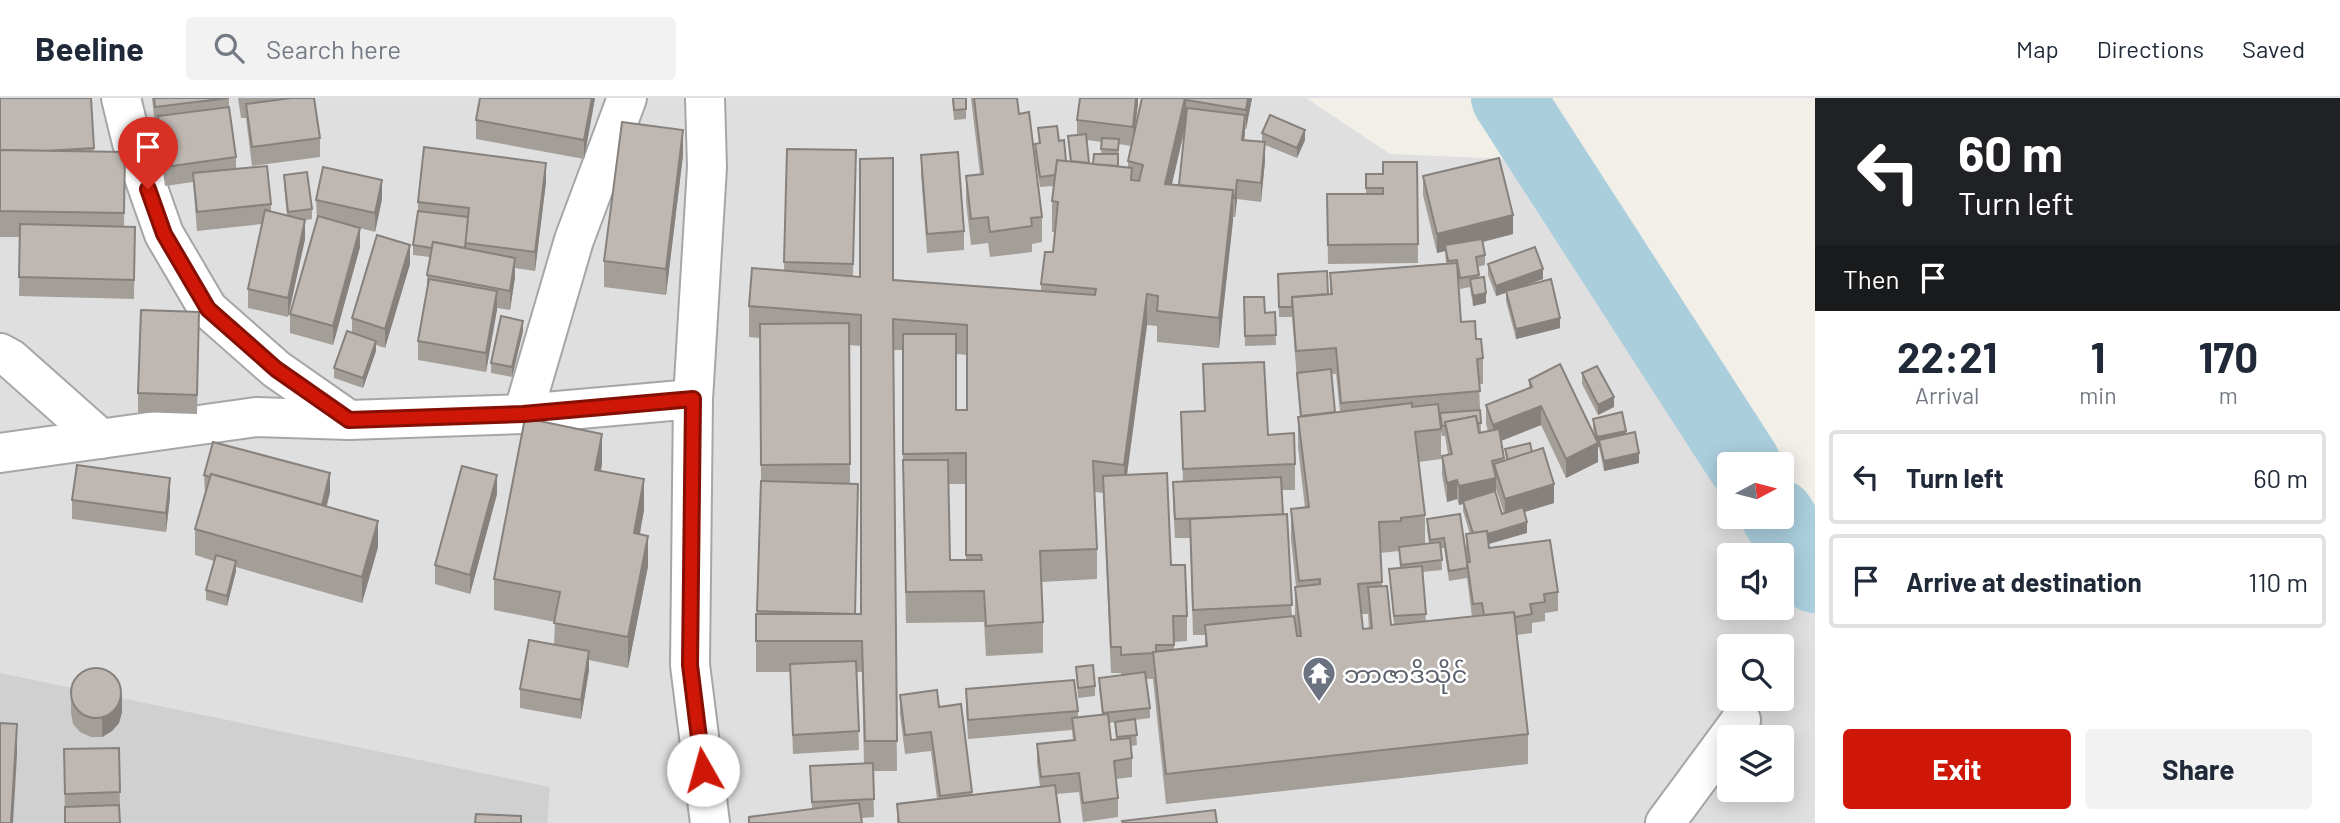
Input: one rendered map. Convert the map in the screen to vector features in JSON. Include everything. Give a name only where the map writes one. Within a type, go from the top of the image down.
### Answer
[{"type":"street","points":[[121,98],[132,143],[164,234],[208,309],[276,369],[349,420]]},
{"type":"street","points":[[523,414],[574,240],[627,98]]},
{"type":"street","points":[[705,98],[707,167],[693,399],[690,665],[710,823]]},
{"type":"street","points":[[0,353],[11,359],[101,439]]},
{"type":"street","points":[[0,453],[256,417],[349,420],[523,414],[693,399]]},
{"type":"street","points":[[1665,823],[1741,720]]},
{"type":"shaded area","points":[[0,98],[1306,98],[1390,154],[1508,159],[1717,484],[1717,529],[1748,529],[1759,543],[1717,543],[1717,620],[1794,620],[1794,586],[1815,613],[1815,823],[0,823]]},
{"type":"shaded area","points":[[0,673],[550,787],[547,823],[0,823]]},
{"type":"building","points":[[0,98],[91,98],[94,148],[0,150]]},
{"type":"building","points":[[154,98],[229,98],[155,107]]},
{"type":"building","points":[[314,98],[320,138],[252,147],[246,104]]},
{"type":"building","points":[[480,98],[592,98],[584,140],[476,120]]},
{"type":"building","points":[[953,98],[966,98],[966,109],[954,110]]},
{"type":"building","points":[[974,98],[1017,98],[1019,114],[1029,112],[1042,217],[1031,218],[1032,226],[990,232],[988,217],[971,219],[966,176],[983,174]]},
{"type":"building","points":[[1080,98],[1136,98],[1133,127],[1077,120]]},
{"type":"building","points":[[1142,98],[1185,98],[1165,184],[1233,190],[1219,318],[1157,311],[1158,296],[1147,294],[1124,465],[1093,461],[1097,549],[1040,551],[1043,622],[986,626],[984,591],[906,592],[903,460],[948,460],[950,560],[982,560],[981,555],[966,555],[966,453],[903,454],[903,334],[956,334],[956,410],[967,410],[967,325],[893,319],[897,741],[865,741],[862,641],[756,641],[756,614],[861,614],[861,315],[749,306],[752,268],[860,277],[860,159],[893,158],[893,280],[1095,295],[1096,289],[1041,284],[1045,252],[1053,252],[1058,202],[1052,201],[1057,160],[1132,168],[1131,180],[1139,181],[1143,165],[1128,161]]},
{"type":"building","points":[[1186,98],[1248,98],[1246,110]]},
{"type":"building","points":[[229,107],[236,157],[165,167],[158,116]]},
{"type":"building","points":[[1187,108],[1245,115],[1242,140],[1265,142],[1261,183],[1237,180],[1235,198],[1233,190],[1179,185]]},
{"type":"building","points":[[1270,115],[1305,130],[1297,148],[1262,133]]},
{"type":"building","points":[[622,122],[683,130],[666,269],[604,261]]},
{"type":"building","points":[[1057,126],[1059,141],[1064,140],[1066,161],[1057,160],[1055,175],[1040,177],[1035,144],[1040,143],[1038,128]]},
{"type":"building","points":[[1086,134],[1089,163],[1071,161],[1068,136]]},
{"type":"building","points":[[1102,138],[1119,139],[1118,150],[1101,149]]},
{"type":"building","points":[[424,147],[546,163],[535,252],[465,243],[469,208],[418,202]]},
{"type":"building","points":[[787,149],[856,150],[853,264],[784,262]]},
{"type":"building","points":[[0,150],[125,152],[124,213],[0,211]]},
{"type":"building","points":[[958,152],[964,231],[927,234],[921,155]]},
{"type":"building","points":[[1094,154],[1118,154],[1118,166],[1093,164]]},
{"type":"building","points":[[1499,158],[1513,215],[1437,234],[1423,176]]},
{"type":"building","points":[[1383,162],[1417,162],[1418,244],[1328,245],[1327,194],[1383,194],[1383,188],[1366,188],[1366,174],[1383,174]]},
{"type":"building","points":[[267,166],[271,204],[197,212],[193,173]]},
{"type":"building","points":[[323,167],[382,180],[375,213],[316,200]]},
{"type":"building","points":[[307,172],[312,209],[288,212],[284,175]]},
{"type":"building","points":[[265,210],[305,220],[288,298],[248,289]]},
{"type":"building","points":[[418,211],[468,217],[465,248],[433,242],[432,248],[413,245]]},
{"type":"building","points":[[318,216],[360,228],[333,326],[290,314]]},
{"type":"building","points":[[20,224],[135,227],[134,280],[19,277]]},
{"type":"building","points":[[377,235],[410,245],[385,329],[352,318]]},
{"type":"building","points":[[1482,239],[1485,255],[1476,257],[1479,275],[1460,278],[1457,260],[1448,261],[1445,245]]},
{"type":"building","points":[[433,242],[515,258],[510,291],[427,275]]},
{"type":"building","points":[[1535,247],[1543,269],[1496,286],[1488,264]]},
{"type":"building","points":[[1457,263],[1461,322],[1475,321],[1476,339],[1481,339],[1483,358],[1477,359],[1480,391],[1341,403],[1336,348],[1296,351],[1292,297],[1332,294],[1330,273]]},
{"type":"building","points":[[1327,271],[1328,294],[1292,297],[1292,307],[1279,307],[1278,274]]},
{"type":"building","points":[[1484,277],[1486,293],[1473,296],[1470,279]]},
{"type":"building","points":[[429,279],[497,291],[486,353],[418,341]]},
{"type":"building","points":[[1551,279],[1560,318],[1516,329],[1506,291]]},
{"type":"building","points":[[1244,297],[1264,297],[1265,313],[1275,312],[1276,335],[1245,336]]},
{"type":"building","points":[[141,310],[199,312],[197,395],[138,393]]},
{"type":"building","points":[[501,316],[523,321],[512,367],[491,363]]},
{"type":"building","points":[[849,323],[850,464],[761,465],[760,324]]},
{"type":"building","points":[[347,331],[376,341],[363,378],[334,368]]},
{"type":"building","points":[[1264,362],[1268,435],[1294,433],[1295,464],[1183,469],[1181,412],[1205,411],[1203,364]]},
{"type":"building","points":[[1560,364],[1598,443],[1566,459],[1541,406],[1493,425],[1486,405],[1532,387],[1529,380]]},
{"type":"building","points":[[1597,366],[1614,397],[1598,405],[1582,373]]},
{"type":"building","points":[[1331,369],[1335,412],[1301,416],[1297,373]]},
{"type":"building","points":[[1412,403],[1412,407],[1438,404],[1441,429],[1415,432],[1425,515],[1401,518],[1401,521],[1379,522],[1382,582],[1358,584],[1363,629],[1372,628],[1368,587],[1387,586],[1391,625],[1514,612],[1528,734],[1166,774],[1153,652],[1207,646],[1205,625],[1294,616],[1297,636],[1301,636],[1295,587],[1320,584],[1320,579],[1299,581],[1291,509],[1309,507],[1298,417]]},
{"type":"building","points":[[1480,410],[1481,423],[1477,423],[1476,416],[1445,422],[1445,426],[1442,426],[1440,413]]},
{"type":"building","points":[[1622,412],[1626,431],[1597,437],[1593,419]]},
{"type":"building","points":[[1476,416],[1479,433],[1499,429],[1504,458],[1492,461],[1496,478],[1459,486],[1457,480],[1447,483],[1442,456],[1452,454],[1445,422]]},
{"type":"building","points":[[525,418],[602,434],[595,470],[644,479],[634,533],[648,536],[628,637],[554,623],[560,592],[494,579]]},
{"type":"building","points":[[1635,432],[1639,453],[1604,461],[1599,440]]},
{"type":"building","points":[[213,442],[330,473],[322,505],[211,474],[210,477],[204,475]]},
{"type":"building","points":[[1530,443],[1532,452],[1508,460],[1505,449]]},
{"type":"building","points":[[1543,448],[1554,484],[1505,499],[1494,464]]},
{"type":"building","points":[[77,465],[170,478],[166,513],[72,500]]},
{"type":"building","points":[[462,466],[497,475],[470,575],[435,565]]},
{"type":"building","points":[[1167,473],[1171,565],[1185,565],[1187,616],[1173,616],[1174,645],[1156,645],[1156,652],[1153,653],[1121,655],[1121,647],[1111,647],[1103,476]]},
{"type":"building","points":[[211,474],[378,521],[362,577],[195,529]]},
{"type":"building","points":[[1281,477],[1283,515],[1175,519],[1173,482]]},
{"type":"building","points":[[761,481],[858,484],[855,614],[757,611]]},
{"type":"building","points":[[1495,491],[1502,514],[1523,507],[1527,522],[1488,534],[1487,531],[1473,533],[1463,501]]},
{"type":"building","points":[[1287,514],[1292,605],[1193,610],[1190,519]]},
{"type":"building","points":[[1460,514],[1468,568],[1467,562],[1467,568],[1449,571],[1444,538],[1430,540],[1427,519]]},
{"type":"building","points":[[1487,531],[1489,548],[1550,540],[1558,592],[1544,594],[1545,602],[1530,604],[1532,614],[1515,617],[1514,612],[1484,615],[1482,603],[1473,604],[1466,534]]},
{"type":"building","points":[[1440,542],[1442,560],[1401,565],[1399,547]]},
{"type":"building","points":[[216,555],[236,561],[227,596],[206,590]]},
{"type":"building","points":[[1422,566],[1426,614],[1394,616],[1389,569]]},
{"type":"building","points":[[529,640],[589,651],[581,700],[520,689]]},
{"type":"building","points":[[856,661],[859,731],[793,735],[790,664]]},
{"type":"building","points":[[1093,665],[1095,686],[1078,688],[1076,667]]},
{"type":"building","points":[[96,668],[114,675],[121,693],[114,711],[96,718],[78,711],[71,693],[78,675]]},
{"type":"building","points":[[1145,672],[1150,708],[1103,713],[1099,678]]},
{"type":"building","points":[[1074,680],[1078,711],[968,720],[966,689]]},
{"type":"building","points":[[937,690],[939,707],[961,704],[972,792],[940,796],[931,732],[905,735],[900,695]]},
{"type":"building","points":[[1108,714],[1111,740],[1130,738],[1132,758],[1114,761],[1118,798],[1083,803],[1079,773],[1041,777],[1037,744],[1075,740],[1072,718]]},
{"type":"building","points":[[1135,719],[1137,735],[1117,737],[1115,722]]},
{"type":"building","points":[[0,723],[17,724],[11,823],[0,823]]},
{"type":"building","points":[[119,748],[120,792],[65,794],[64,749]]},
{"type":"building","points":[[873,763],[874,799],[812,802],[810,766]]},
{"type":"building","points":[[1055,785],[1060,823],[899,823],[897,804]]},
{"type":"building","points":[[859,803],[862,823],[749,823],[749,817]]},
{"type":"building","points":[[119,805],[120,823],[65,823],[65,807]]},
{"type":"building","points":[[1215,810],[1217,823],[1122,821]]},
{"type":"building","points":[[476,814],[521,816],[521,823],[475,823]]},
{"type":"waterway","points":[[1508,98],[1736,452]]},
{"type":"waterway","points":[[1786,529],[1815,576]]},
{"type":"place","name":"ဘာဇာဒိသိုင်","points":[[1319,703]]},
{"type":"route","points":[[148,189],[164,234],[208,309],[276,369],[349,420],[523,414],[693,399],[690,665],[703,770]]}]
